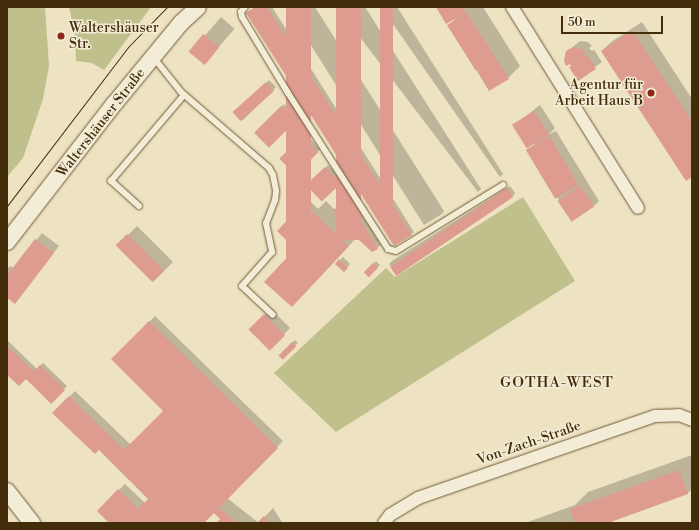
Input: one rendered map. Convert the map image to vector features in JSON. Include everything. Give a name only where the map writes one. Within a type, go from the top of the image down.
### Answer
[{"type":"main road","name":"Waltershäuser Straße","points":[[7,242],[153,56],[181,23],[198,7]]},
{"type":"main road","points":[[7,491],[32,523]]},
{"type":"street","points":[[512,7],[638,208]]},
{"type":"street","name":"Von-Zach-Straße","points":[[384,523],[390,515],[418,498],[655,416],[679,414],[692,420]]},
{"type":"lane","points":[[245,7],[241,12],[242,17],[288,93],[388,249],[396,251],[503,185]]},
{"type":"lane","points":[[153,56],[184,95],[269,168],[273,175],[276,191],[275,200],[266,222],[272,252],[242,286],[274,315]]},
{"type":"lane","points":[[139,206],[110,181],[184,95]]},
{"type":"green space","points":[[7,7],[45,7],[49,66],[43,99],[23,158],[7,177]]},
{"type":"green space","points":[[69,7],[151,7],[104,70],[92,63],[76,61],[75,35]]},
{"type":"green space","points":[[523,197],[575,281],[336,432],[274,373],[386,268],[395,277]]},
{"type":"building","points":[[255,7],[267,7],[412,235],[394,246],[246,13]]},
{"type":"building","points":[[286,7],[311,7],[311,266],[286,266]]},
{"type":"building","points":[[336,7],[361,7],[361,240],[336,240]]},
{"type":"building","points":[[380,7],[393,7],[393,216],[380,216]]},
{"type":"building","points":[[436,7],[463,7],[466,13],[446,24]]},
{"type":"building","points":[[467,13],[509,79],[489,91],[477,71],[486,65],[476,71],[447,25]]},
{"type":"building","name":"Agentur für Arbeit Haus B","points":[[632,30],[692,122],[692,177],[686,181],[601,51]]},
{"type":"building","points":[[203,34],[219,47],[205,65],[189,52]]},
{"type":"building","points":[[573,47],[584,50],[586,52],[584,54],[585,57],[588,55],[596,69],[578,81],[569,67],[571,66],[570,64],[566,66],[564,60],[566,51]]},
{"type":"building","points":[[266,82],[274,91],[241,121],[233,112]]},
{"type":"building","points":[[281,106],[296,121],[269,148],[254,133]]},
{"type":"building","points":[[534,111],[549,135],[527,149],[512,125]]},
{"type":"building","points":[[302,136],[318,152],[296,175],[279,159]]},
{"type":"building","points":[[549,136],[578,185],[555,199],[526,150]]},
{"type":"building","points":[[325,167],[341,184],[322,202],[306,185]]},
{"type":"building","points":[[580,186],[594,207],[572,222],[558,201]]},
{"type":"building","points":[[507,188],[513,197],[396,276],[390,267]]},
{"type":"building","points":[[349,200],[378,249],[372,252],[359,240],[346,219],[340,222],[333,210]]},
{"type":"building","points":[[296,211],[306,220],[313,212],[349,246],[292,307],[264,282],[295,249],[277,231]]},
{"type":"building","points":[[127,234],[164,271],[152,282],[116,245]]},
{"type":"building","points":[[35,239],[54,253],[15,304],[7,298],[7,273],[8,274]]},
{"type":"building","points":[[339,259],[348,268],[344,272],[335,264]]},
{"type":"building","points":[[373,263],[378,268],[369,277],[364,272]]},
{"type":"building","points":[[264,314],[285,335],[270,351],[248,330]]},
{"type":"building","points":[[149,321],[278,448],[219,508],[237,523],[216,523],[220,519],[214,513],[204,523],[109,523],[97,511],[118,489],[138,509],[148,499],[99,450],[95,454],[52,413],[69,396],[124,450],[163,411],[111,359]]},
{"type":"building","points":[[292,342],[296,346],[283,360],[279,355]]},
{"type":"building","points":[[7,346],[34,371],[40,365],[65,390],[51,404],[26,379],[19,386],[7,375]]},
{"type":"building","points":[[679,470],[688,494],[608,523],[575,523],[570,509]]},
{"type":"building","points":[[264,516],[268,523],[257,523]]},
{"type":"tram line","points":[[7,206],[129,46],[167,7]]},
{"type":"place","name":"Waltershäuser Str.","points":[[61,36]]},
{"type":"place","name":"Agentur für Arbeit Haus B","points":[[651,93]]},
{"type":"district","name":"GOTHA-WEST","points":[[557,383]]}]
